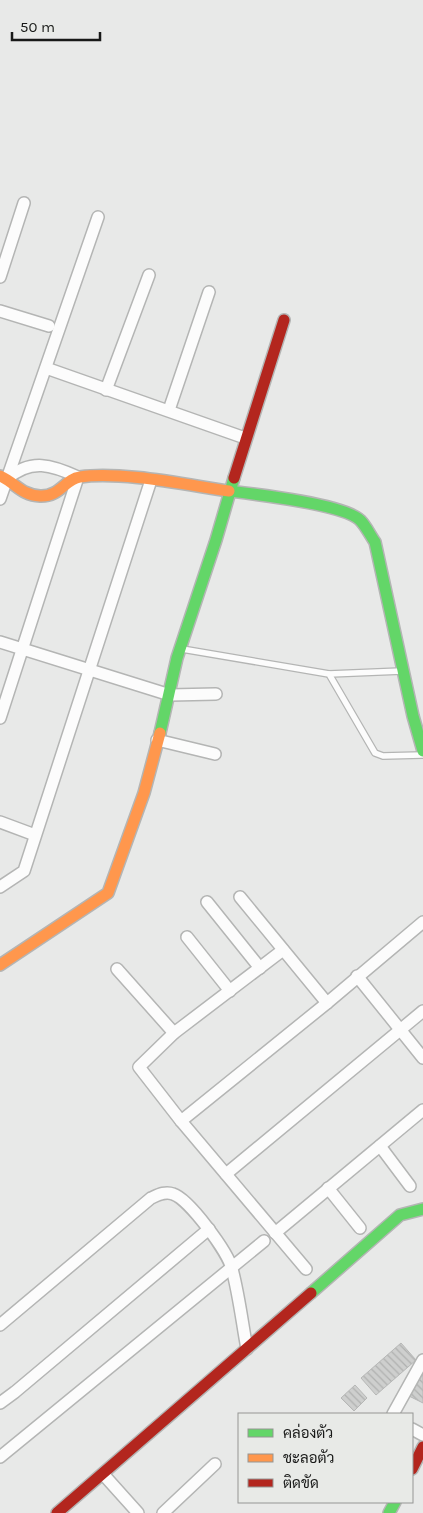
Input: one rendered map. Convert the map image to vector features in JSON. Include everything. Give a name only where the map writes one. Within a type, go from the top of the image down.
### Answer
[{"type":"street","points":[[0,277],[24,203]]},
{"type":"street","points":[[0,499],[3,477],[46,368],[98,218]]},
{"type":"street","points":[[106,390],[148,275]]},
{"type":"street","points":[[169,410],[208,292]]},
{"type":"street","points":[[0,311],[49,326]]},
{"type":"street","points":[[0,965],[83,912],[108,893],[144,794],[180,649],[231,491],[245,438],[284,320]]},
{"type":"street","points":[[46,368],[245,438]]},
{"type":"street","points":[[3,477],[18,469],[45,465],[78,478],[151,480],[231,491],[322,507],[340,511],[359,519],[375,542],[403,671],[423,751]]},
{"type":"street","points":[[3,477],[22,492],[40,496],[54,495],[78,478]]},
{"type":"street","points":[[0,718],[78,478]]},
{"type":"street","points":[[0,887],[24,871],[34,835],[90,670],[151,480]]},
{"type":"street","points":[[0,642],[170,695],[216,694]]},
{"type":"street","points":[[157,740],[215,754]]},
{"type":"street","points":[[0,822],[34,835]]},
{"type":"street","points":[[240,897],[327,1003]]},
{"type":"street","points":[[207,902],[260,968]]},
{"type":"street","points":[[181,1121],[327,1003],[423,922]]},
{"type":"street","points":[[187,937],[230,991]]},
{"type":"street","points":[[283,950],[174,1033],[139,1067],[181,1121],[306,1269]]},
{"type":"street","points":[[117,969],[174,1033]]},
{"type":"street","points":[[357,976],[423,1058]]},
{"type":"street","points":[[226,1174],[423,1011]]},
{"type":"street","points":[[274,1233],[423,1110]]},
{"type":"street","points":[[380,1146],[410,1186]]},
{"type":"street","points":[[328,1188],[360,1228]]},
{"type":"street","points":[[0,1325],[151,1198],[164,1193],[180,1197],[209,1229],[232,1267],[247,1349]]},
{"type":"street","points":[[57,1513],[400,1215],[423,1208]]},
{"type":"street","points":[[0,1402],[16,1392],[209,1229]]},
{"type":"street","points":[[0,1457],[264,1241]]},
{"type":"street","points":[[394,1413],[423,1360]]},
{"type":"street","points":[[413,1467],[423,1447]]},
{"type":"street","points":[[163,1513],[215,1464]]},
{"type":"street","points":[[103,1474],[138,1513]]},
{"type":"lane","points":[[180,649],[329,674],[403,671]]},
{"type":"lane","points":[[329,674],[375,753],[383,756],[423,755]]},
{"type":"building","points":[[401,1343],[416,1360],[376,1395],[361,1378]]},
{"type":"building","points":[[423,1369],[423,1403],[409,1396]]},
{"type":"building","points":[[355,1385],[367,1398],[354,1411],[341,1398]]},
{"type":"traffic: fast","points":[[160,733],[177,658],[216,540],[234,478]]},
{"type":"traffic: fast","points":[[229,491],[298,501],[336,509],[351,514],[364,525],[375,542],[413,716],[423,751]]},
{"type":"traffic: fast","points":[[311,1293],[400,1215],[423,1209]]},
{"type":"traffic: fast","points":[[389,1513],[394,1503]]},
{"type":"traffic: slow","points":[[0,476],[23,491],[40,496],[53,494],[75,478],[96,476],[134,477],[229,491]]},
{"type":"traffic: slow","points":[[0,965],[108,893],[144,793],[160,733]]},
{"type":"traffic: jam","points":[[234,478],[284,320]]},
{"type":"traffic: jam","points":[[57,1513],[311,1293]]},
{"type":"traffic: jam","points":[[413,1467],[423,1447]]}]
